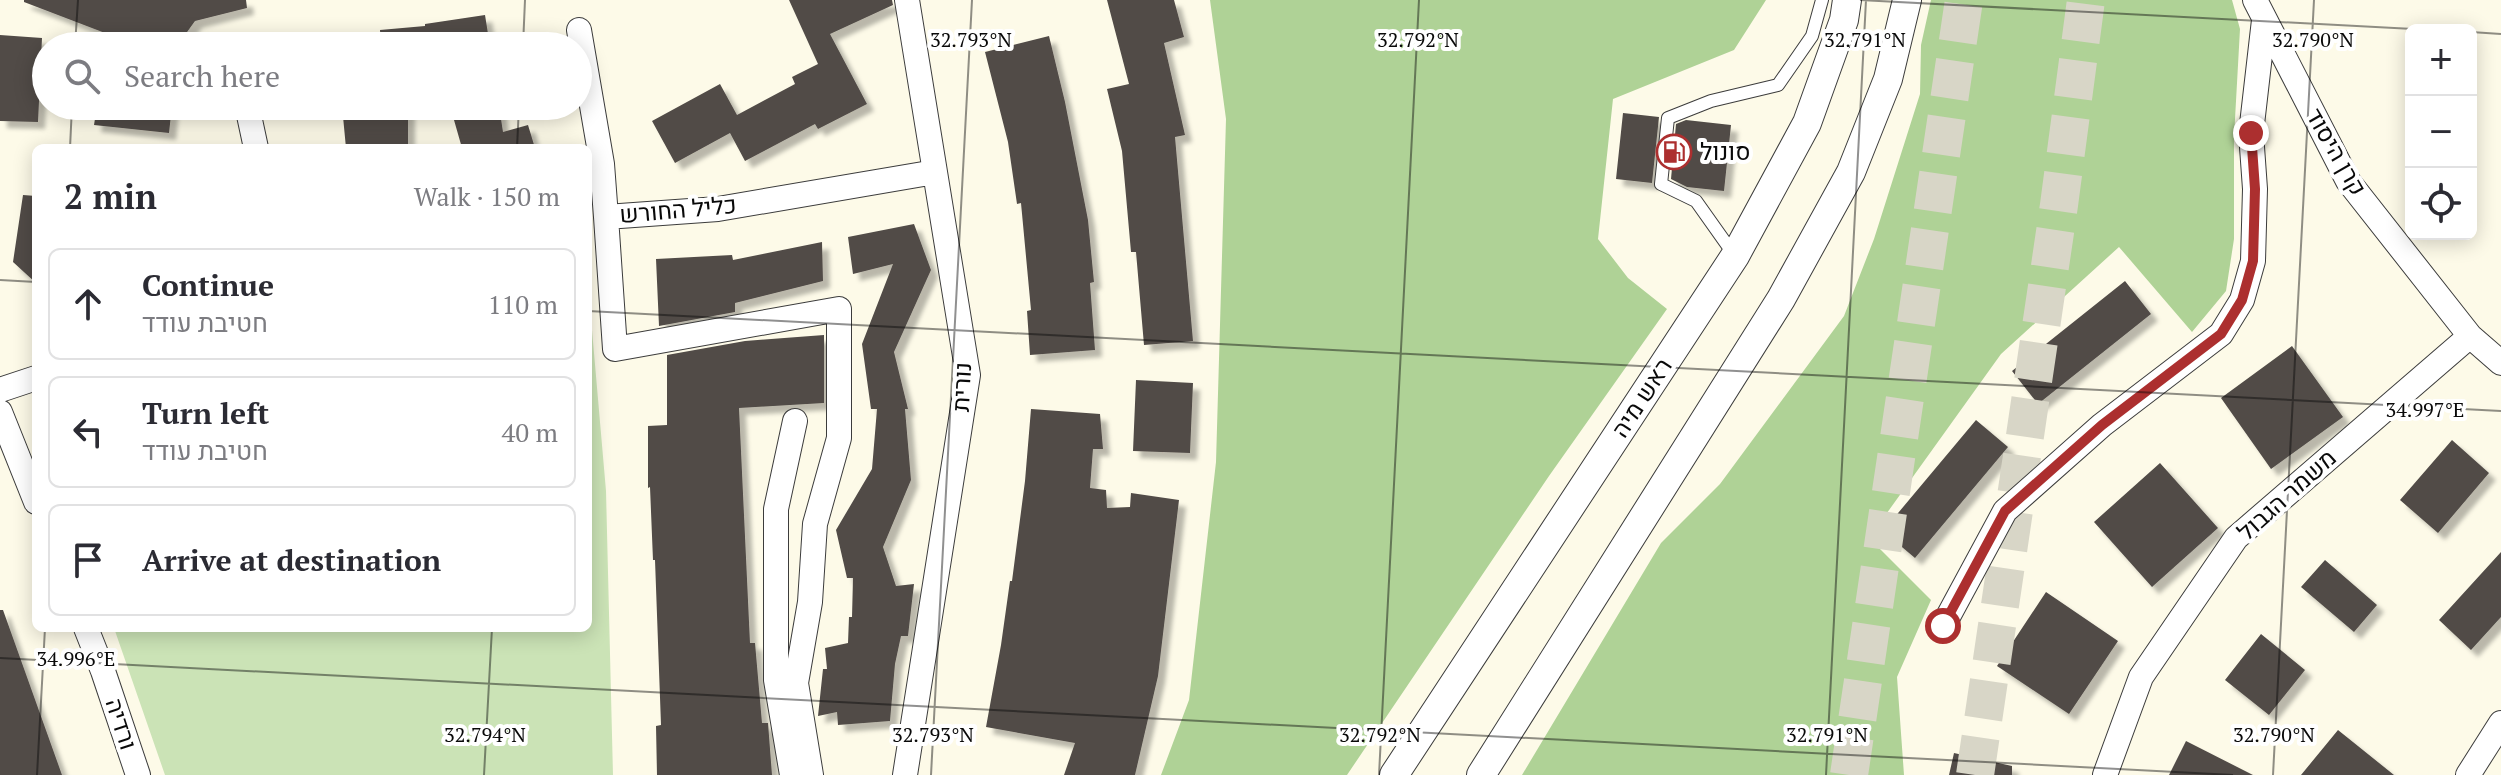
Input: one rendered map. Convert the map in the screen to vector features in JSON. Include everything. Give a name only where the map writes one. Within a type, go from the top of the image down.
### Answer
[{"type":"street","name":"נורית","points":[[905,775],[968,375],[907,0]]},
{"type":"street","name":"ראש מיה","points":[[1394,775],[1735,256],[1807,123],[1844,20],[1847,0]]},
{"type":"street","points":[[1481,775],[1781,299],[1851,172],[1888,79],[1907,0]]},
{"type":"street","points":[[1943,626],[2005,511],[2102,425],[2221,334],[2242,300],[2253,261],[2255,189],[2251,133],[2259,10]]},
{"type":"street","name":"קרן היסוד","points":[[2259,10],[2348,181],[2470,336],[2501,363]]},
{"type":"street","name":"כליל החורש","points":[[592,106],[602,164],[606,217],[718,209],[935,172]]},
{"type":"street","points":[[250,120],[255,144]]},
{"type":"street","points":[[606,217],[615,349],[839,309],[839,438],[815,524],[810,602],[796,683],[811,775]]},
{"type":"street","name":"משמר הגבול","points":[[2105,775],[2141,677],[2236,538],[2470,336]]},
{"type":"street","points":[[0,390],[32,379]]},
{"type":"street","points":[[0,412],[32,492]]},
{"type":"street","points":[[792,775],[776,680],[776,509],[795,421]]},
{"type":"street","name":"ורדיה","points":[[88,632],[138,775]]},
{"type":"street","points":[[2468,775],[2501,723]]},
{"type":"lane","points":[[1735,256],[1696,201],[1661,184],[1668,118],[1711,101],[1778,85],[1812,36],[1822,0]]},
{"type":"green space","points":[[1210,0],[1766,0],[1734,50],[1613,99],[1598,239],[1628,278],[1667,309],[1549,476],[1347,775],[1161,775],[1189,700],[1216,462],[1226,119]]},
{"type":"green space","points":[[1931,0],[2232,0],[2240,29],[2234,137],[2234,239],[2226,291],[2192,332],[2119,247],[2001,354],[1869,538],[1931,600],[1897,677],[1904,775],[1522,775],[1661,543],[1720,484],[1844,316],[1874,239],[1920,94],[1921,45]]},
{"type":"green space","points":[[592,330],[606,491],[613,775],[165,775],[115,632],[592,632]]},
{"type":"building","points":[[246,0],[247,8],[195,21],[187,32],[102,32],[24,2]]},
{"type":"building","points":[[789,0],[892,0],[893,5],[830,34],[867,104],[818,129],[815,124],[745,161],[730,133],[675,163],[652,121],[720,84],[737,115],[795,84],[792,77],[818,64]]},
{"type":"building","points":[[1107,0],[1174,0],[1184,37],[1164,43],[1185,135],[1175,137],[1193,341],[1144,345],[1136,252],[1131,252],[1122,151],[1107,89],[1129,84]]},
{"type":"building","points":[[485,15],[488,32],[380,32]]},
{"type":"building","points":[[0,35],[32,37],[32,120],[38,122],[0,121]]},
{"type":"building","points":[[1049,36],[1088,220],[1094,282],[1090,283],[1095,350],[1030,355],[1027,311],[1031,310],[1021,203],[1017,204],[1008,142],[985,52]]},
{"type":"building","points":[[1623,113],[1659,117],[1652,183],[1616,179]]},
{"type":"building","points":[[95,120],[170,120],[169,133],[94,125]]},
{"type":"building","points":[[343,120],[408,120],[408,144],[346,144]]},
{"type":"building","points":[[454,120],[501,120],[503,132],[528,125],[534,144],[461,144]]},
{"type":"building","points":[[1686,120],[1731,125],[1724,191],[1687,187],[1671,179],[1676,124]]},
{"type":"building","points":[[23,195],[32,196],[32,279],[13,262]]},
{"type":"building","points":[[914,224],[931,270],[894,352],[908,409],[905,409],[911,480],[883,547],[896,586],[914,584],[908,636],[901,636],[895,664],[890,721],[838,725],[837,712],[818,716],[823,669],[827,669],[825,648],[848,643],[849,617],[852,617],[853,578],[847,578],[836,530],[872,469],[877,409],[871,409],[862,344],[893,264],[853,274],[848,237]]},
{"type":"building","points":[[822,242],[823,281],[735,303],[735,312],[659,326],[656,259],[732,255],[733,260]]},
{"type":"building","points":[[2125,281],[2151,314],[2038,404],[2012,371]]},
{"type":"building","points":[[824,335],[824,403],[739,408],[750,643],[755,643],[762,723],[768,723],[772,775],[657,775],[656,726],[661,725],[655,560],[648,488],[648,426],[667,425],[667,355],[745,341]]},
{"type":"building","points":[[2292,346],[2343,417],[2271,469],[2221,398]]},
{"type":"building","points":[[1136,380],[1193,383],[1190,453],[1133,451]]},
{"type":"building","points":[[1031,409],[1100,414],[1103,449],[1093,449],[1090,488],[1106,490],[1107,508],[1130,507],[1131,493],[1179,500],[1158,676],[1135,775],[1064,775],[1075,743],[986,727],[1012,581]]},
{"type":"building","points":[[1976,420],[2008,447],[1915,558],[1883,531]]},
{"type":"building","points":[[2452,440],[2489,473],[2438,533],[2400,500]]},
{"type":"building","points":[[2160,463],[2218,528],[2152,587],[2094,522]]},
{"type":"building","points":[[2501,552],[2501,617],[2471,650],[2439,620]]},
{"type":"building","points":[[2325,560],[2377,605],[2354,632],[2301,587]]},
{"type":"building","points":[[2046,592],[2118,641],[2069,714],[1997,666]]},
{"type":"building","points":[[0,610],[3,610],[62,775],[0,775]]},
{"type":"building","points":[[2261,634],[2305,670],[2269,715],[2225,680]]},
{"type":"building","points":[[2338,730],[2394,775],[2301,775]]},
{"type":"building","points":[[2186,741],[2253,775],[2169,775]]},
{"type":"building","points":[[1954,753],[2012,766],[2012,775],[1949,775]]},
{"type":"tunnel","points":[[1849,775],[1964,0]]},
{"type":"tunnel","points":[[1975,775],[2086,0]]},
{"type":"place","name":"סונול","points":[[1674,152]]},
{"type":"route","points":[[1943,626],[2005,511],[2102,425],[2221,334],[2242,300],[2253,261],[2255,189],[2251,133]]}]
